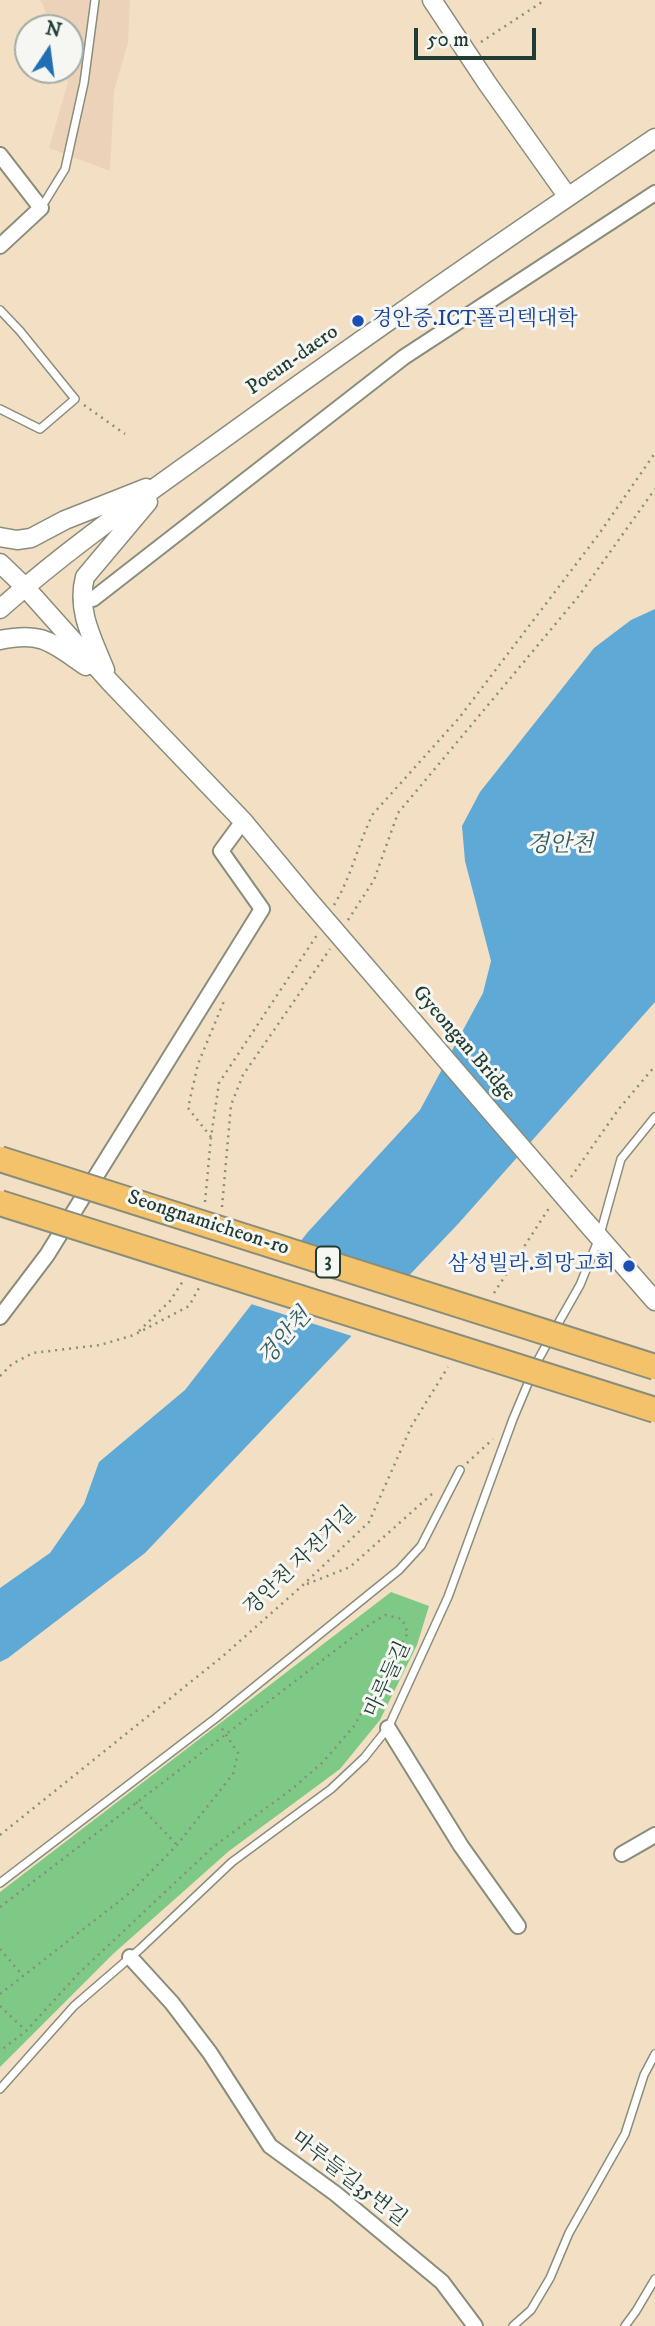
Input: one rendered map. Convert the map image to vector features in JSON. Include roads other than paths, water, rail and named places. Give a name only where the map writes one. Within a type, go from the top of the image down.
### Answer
[{"type":"highway","name":"Seongnamicheon-ro","points":[[0,1159],[655,1367]]},
{"type":"highway","name":"Seongnamicheon-ro","points":[[0,1203],[655,1410]]},
{"type":"street","points":[[432,0],[568,197]]},
{"type":"street","name":"Poeun-daero","points":[[0,609],[166,480],[319,370],[655,138]]},
{"type":"street","points":[[0,155],[41,208],[0,246]]},
{"type":"street","points":[[81,599],[93,599],[404,357],[655,193]]},
{"type":"street","points":[[110,682],[86,620],[81,599],[85,577],[166,480]]},
{"type":"street","points":[[0,537],[17,540],[31,538],[65,520],[166,480]]},
{"type":"street","points":[[0,563],[110,682]]},
{"type":"street","points":[[0,640],[22,636],[49,640],[110,682]]},
{"type":"street","name":"Gyeongan Bridge","points":[[110,682],[243,821],[655,1301]]},
{"type":"street","points":[[0,1317],[55,1244],[262,909],[221,851],[243,821]]},
{"type":"street","points":[[388,1728],[440,1814],[517,1926]]},
{"type":"street","points":[[622,1854],[655,1835]]},
{"type":"street","name":"마루들길35번길","points":[[130,1957],[172,2003],[210,2053],[270,2146],[336,2194],[442,2282],[471,2325]]},
{"type":"lane","points":[[41,208],[65,169],[68,158],[84,83],[95,0]]},
{"type":"lane","points":[[0,310],[75,399],[40,429],[0,409]]},
{"type":"lane","name":"마루들길","points":[[0,2089],[74,2006],[232,1862],[331,1789],[363,1758],[388,1728],[448,1597],[513,1419],[537,1362],[580,1285],[599,1238],[621,1159],[655,1117]]},
{"type":"lane","points":[[0,1883],[216,1718],[399,1570],[421,1546],[460,1470]]},
{"type":"lane","points":[[513,2326],[531,2310],[550,2278],[569,2233],[625,2134],[644,2075],[655,2054]]},
{"type":"lane","points":[[625,2326],[655,2279]]},
{"type":"water","name":"경안천","points":[[655,609],[655,1002],[458,1224],[145,1553],[0,1662],[0,1588],[50,1553],[84,1504],[99,1462],[185,1390],[307,1233],[420,1110],[483,993],[491,961],[465,861],[462,826],[480,792],[594,648],[631,620]]},
{"type":"place","name":"경안중.ICT폴리텍대학","points":[[358,321]]},
{"type":"place","name":"삼성빌라.희망교회","points":[[629,1266]]}]
